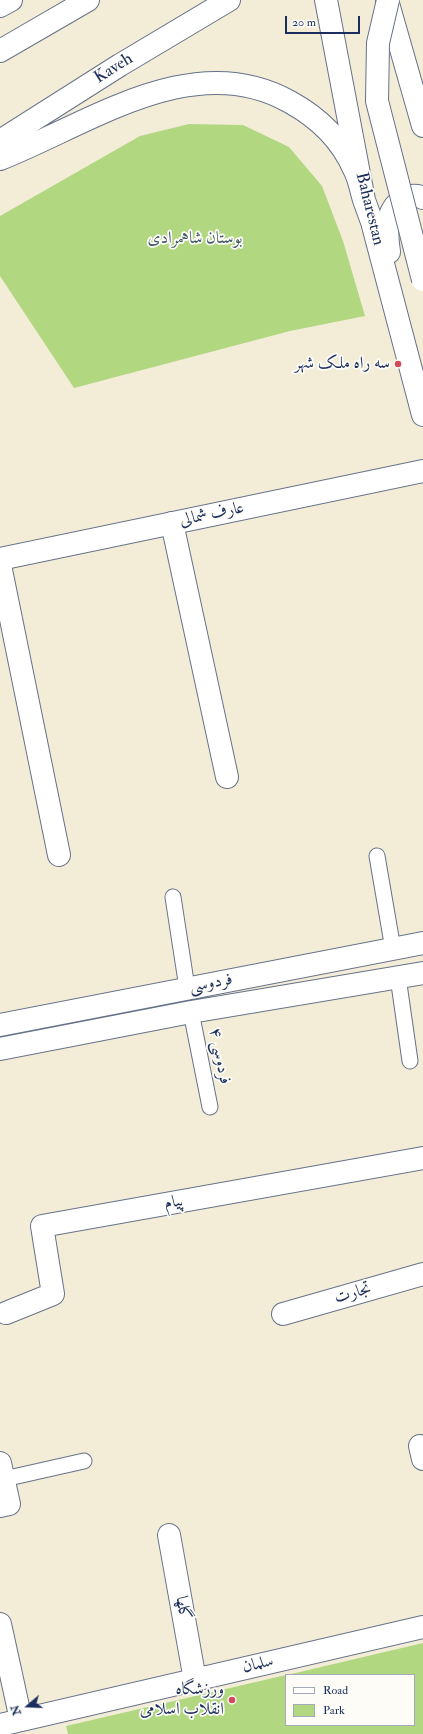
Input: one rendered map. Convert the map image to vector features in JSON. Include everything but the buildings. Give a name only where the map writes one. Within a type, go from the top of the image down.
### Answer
[{"type":"street","points":[[0,6],[11,0]]},
{"type":"street","points":[[0,51],[88,0]]},
{"type":"street","points":[[182,28],[204,0]]},
{"type":"street","name":"Kaveh","points":[[0,141],[229,0]]},
{"type":"street","name":"Baharestan","points":[[326,0],[364,200],[372,222],[423,415]]},
{"type":"street","points":[[387,0],[423,126]]},
{"type":"street","points":[[387,0],[378,43],[377,101],[423,280]]},
{"type":"street","points":[[0,159],[143,96],[197,83],[236,83],[274,93],[305,110],[334,135],[354,169],[364,200]]},
{"type":"street","points":[[402,335],[388,243],[387,226],[391,211],[397,202],[408,196],[420,196],[423,198]]},
{"type":"street","name":"عارف شمالی","points":[[0,558],[423,471]]},
{"type":"street","points":[[172,523],[227,777]]},
{"type":"street","points":[[0,565],[59,855]]},
{"type":"street","name":"فردوسی","points":[[0,1025],[423,943]]},
{"type":"street","points":[[394,949],[398,977]]},
{"type":"street","name":"فردوسی","points":[[0,1049],[192,1012],[423,973]]},
{"type":"street","points":[[187,988],[192,1012]]},
{"type":"street","name":"پیام","points":[[6,1313],[53,1294],[42,1226],[423,1158]]},
{"type":"street","name":"تجارت","points":[[283,1314],[423,1274]]},
{"type":"street","points":[[0,1506],[9,1504],[2,1471]]},
{"type":"street","name":"گلها","points":[[169,1535],[195,1680]]},
{"type":"street","points":[[0,1624],[21,1720]]},
{"type":"street","name":"سلمان","points":[[0,1725],[423,1627]]},
{"type":"lane","points":[[377,856],[394,949]]},
{"type":"lane","points":[[173,897],[187,988]]},
{"type":"lane","points":[[398,977],[410,1061]]},
{"type":"lane","name":"فردوسی ۴","points":[[192,1012],[210,1107]]},
{"type":"lane","points":[[2,1471],[84,1461]]},
{"type":"green space","name":"بوستان شاهمرادی","points":[[189,124],[243,125],[289,147],[322,186],[343,241],[365,316],[290,331],[74,388],[0,276],[0,216],[140,136]]},
{"type":"green space","name":"ورزشگاه انقلاب اسلامی","points":[[423,1643],[423,1734],[68,1734],[66,1726],[285,1675],[285,1726],[415,1726],[415,1674],[291,1674]]},
{"type":"place","name":"سه راه ملک شهر","points":[[398,364]]},
{"type":"place","name":"ورزشگاه انقلاب اسلامی","points":[[232,1700]]}]
